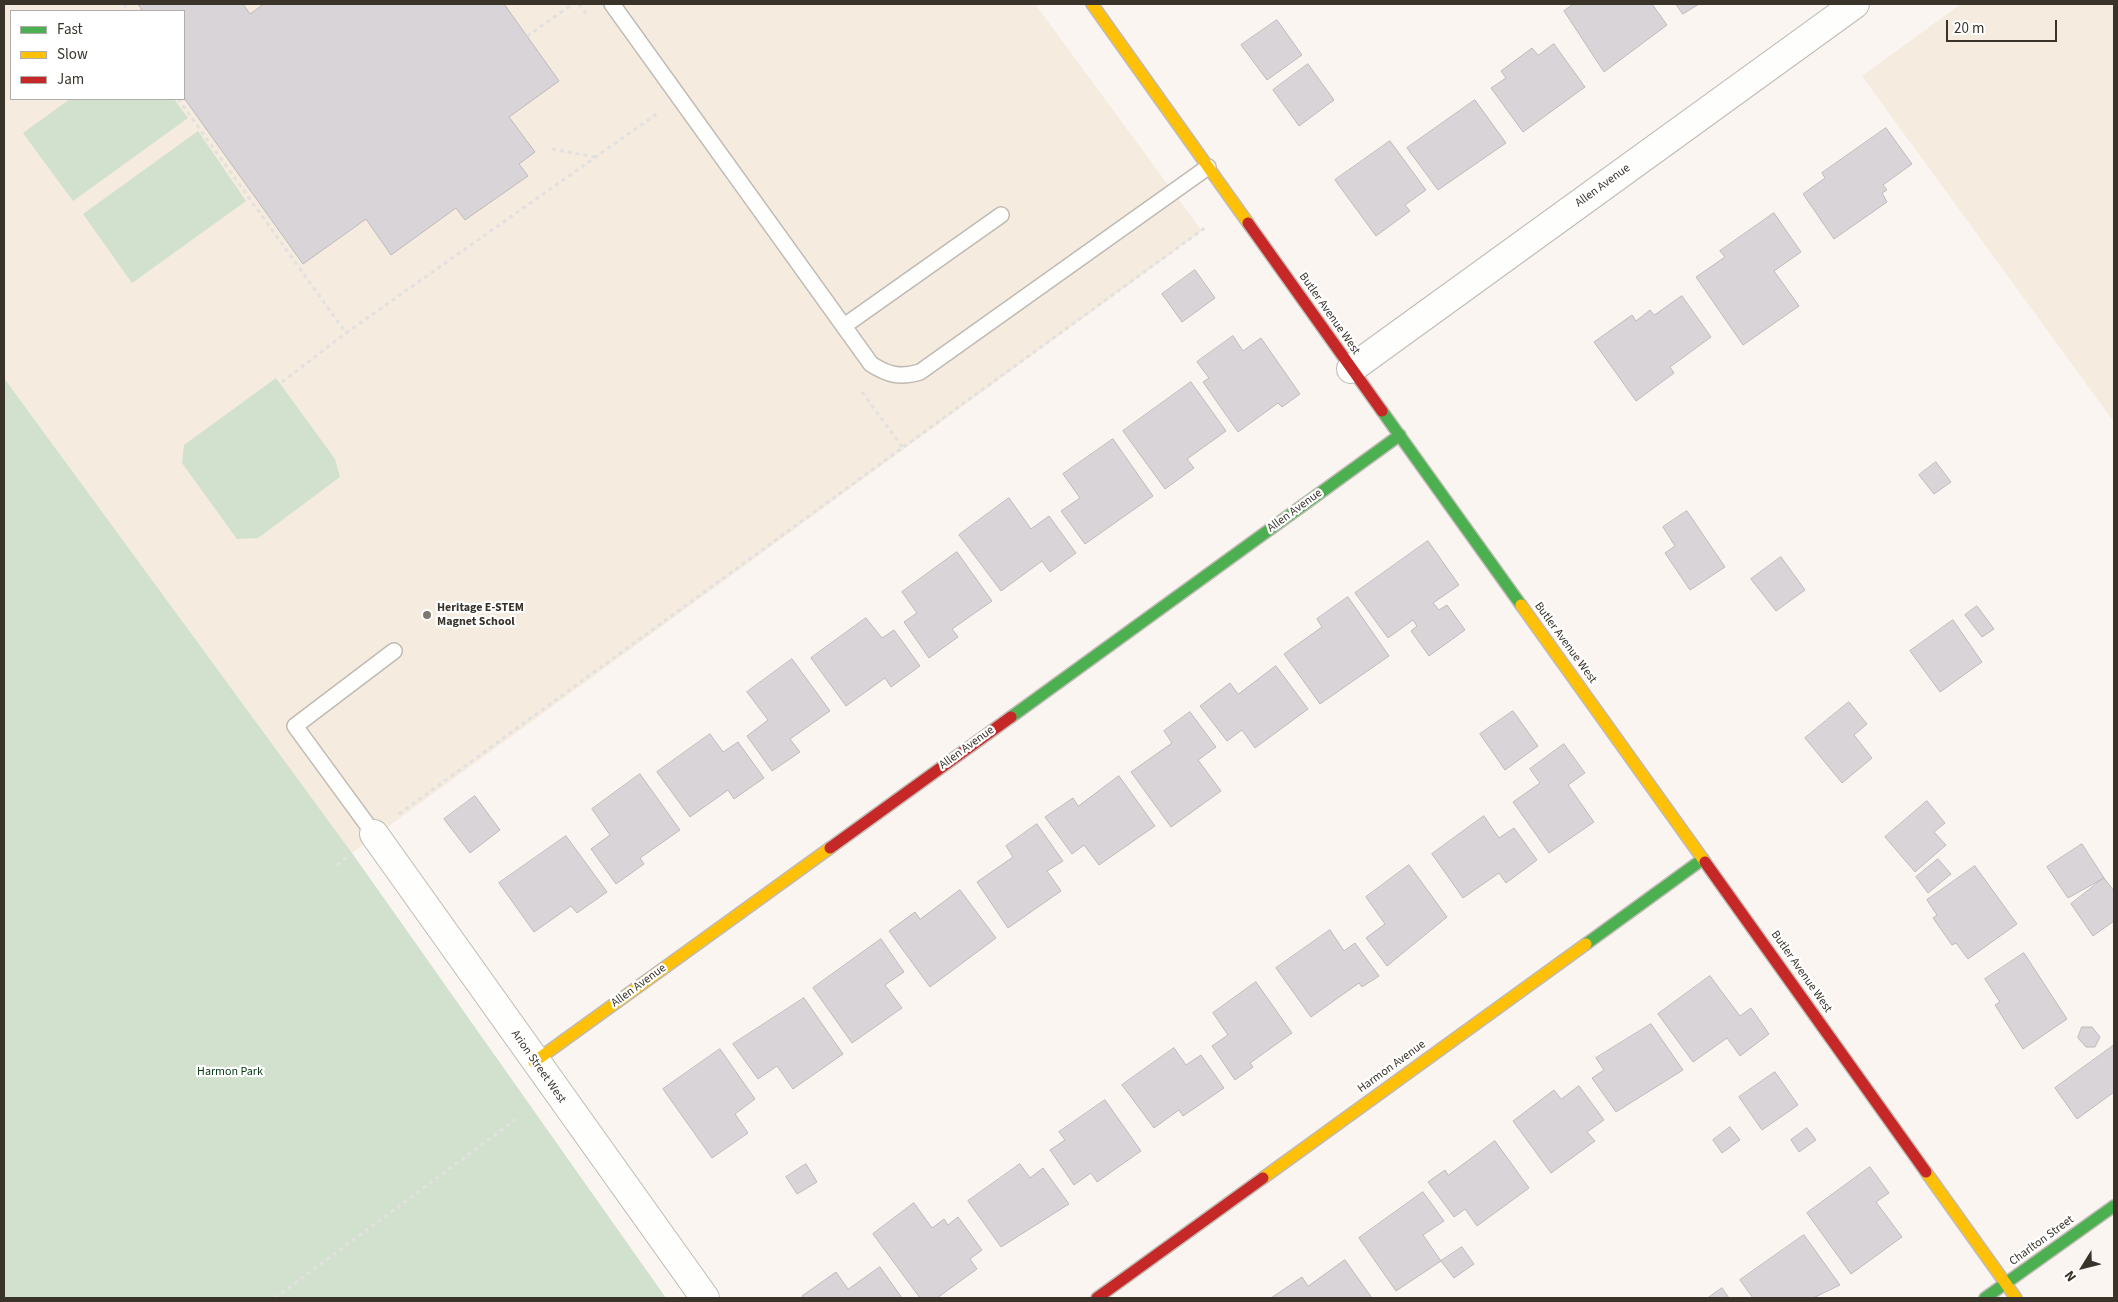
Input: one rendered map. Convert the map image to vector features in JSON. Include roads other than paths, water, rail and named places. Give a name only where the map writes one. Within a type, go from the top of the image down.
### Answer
[{"type":"street","name":"Butler Avenue West","points":[[1092,4],[2016,1298]]},
{"type":"street","name":"Allen Avenue","points":[[1351,368],[1855,4]]},
{"type":"street","name":"Allen Avenue","points":[[534,1062],[1400,435]]},
{"type":"street","name":"Arion Street West","points":[[374,834],[534,1062],[704,1298]]},
{"type":"street","name":"Harmon Avenue","points":[[1097,1298],[1703,859]]},
{"type":"street","name":"Charlton Street","points":[[1985,1298],[2114,1206]]},
{"type":"lane","points":[[612,4],[871,364],[886,373],[905,376],[920,372],[1208,166]]},
{"type":"lane","points":[[844,326],[1001,215]]},
{"type":"lane","points":[[374,834],[295,726],[394,651]]},
{"type":"place","name":"Heritage E-STEM Magnet School","points":[[427,615]]},
{"type":"park label","name":"Harmon Park","points":[[230,1072]]}]
